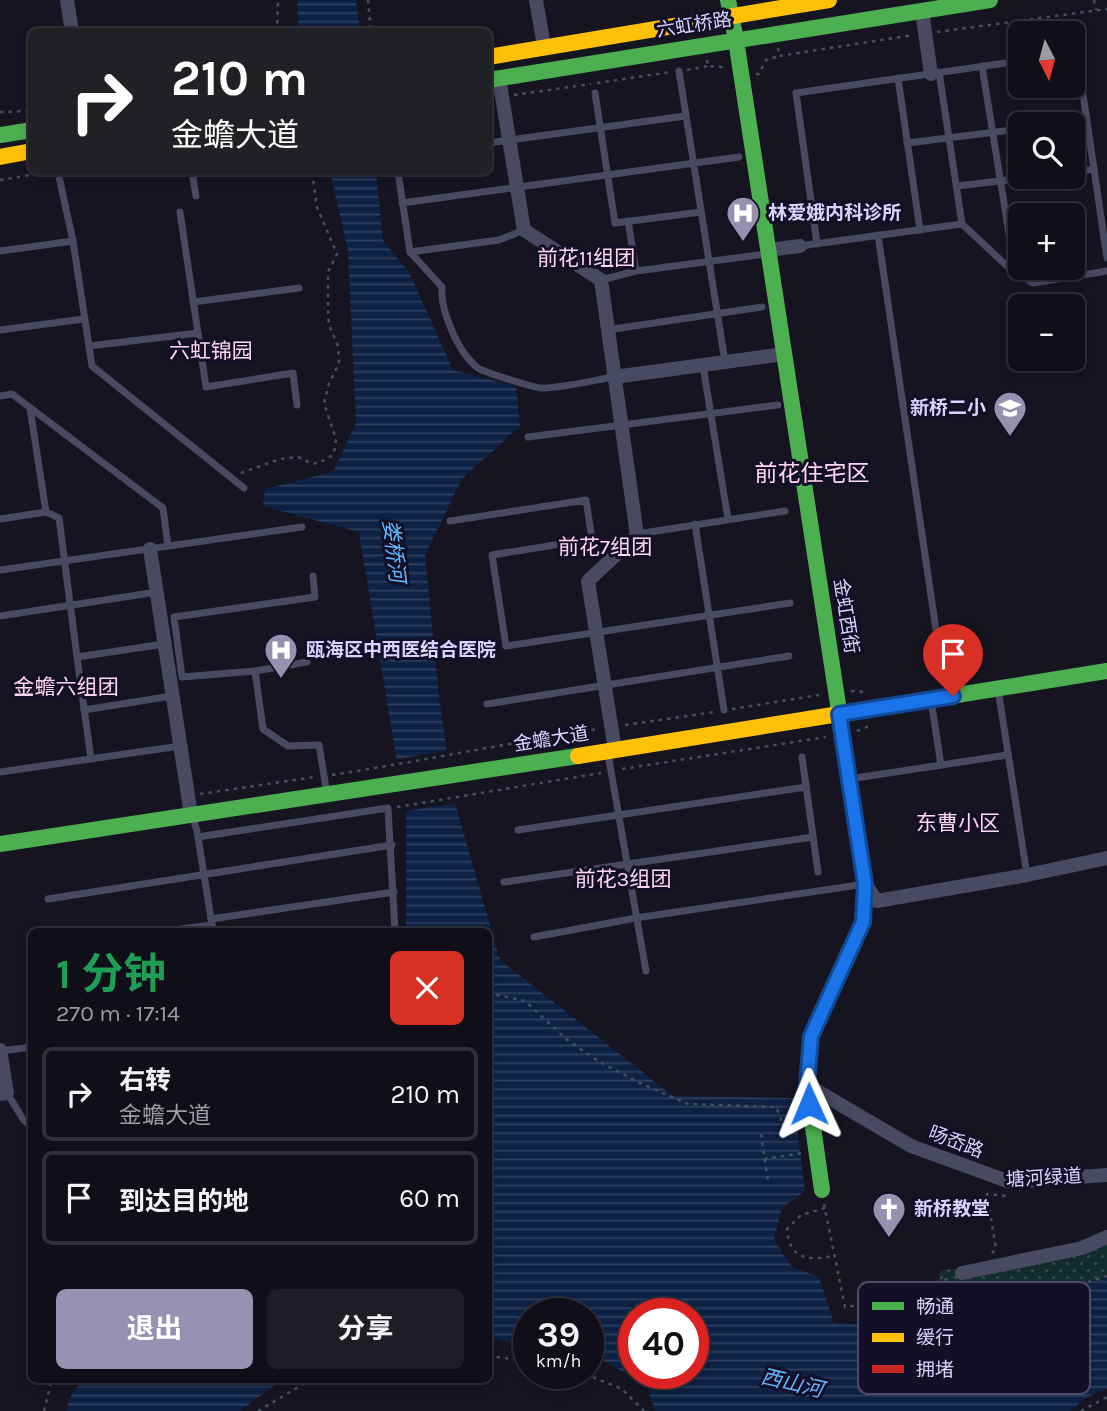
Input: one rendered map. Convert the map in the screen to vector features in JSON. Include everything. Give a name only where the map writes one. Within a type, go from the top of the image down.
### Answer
[{"type":"street","points":[[67,0],[71,28]]},
{"type":"street","points":[[536,0],[544,46]]},
{"type":"street","name":"金虹西街","points":[[728,0],[865,884],[863,922],[811,1036],[807,1085],[822,1190]]},
{"type":"street","name":"六虹桥路","points":[[492,56],[829,0]]},
{"type":"street","name":"六虹桥路","points":[[494,79],[990,0]]},
{"type":"street","points":[[922,11],[935,73]]},
{"type":"street","points":[[494,79],[502,97],[524,230],[601,280],[637,534],[588,581],[611,727],[611,750]]},
{"type":"street","points":[[0,135],[28,131]]},
{"type":"street","points":[[0,157],[28,152]]},
{"type":"street","points":[[768,252],[800,246]]},
{"type":"street","points":[[614,377],[784,354]]},
{"type":"street","points":[[150,548],[191,815]]},
{"type":"street","name":"金蟾大道","points":[[0,844],[471,773],[1107,671]]},
{"type":"street","points":[[865,884],[877,901],[1027,876],[1107,858]]},
{"type":"street","points":[[0,1051],[3,1094]]},
{"type":"street","name":"旸岙路","points":[[807,1085],[911,1146],[1010,1182],[1107,1175]]},
{"type":"street","points":[[962,1273],[1082,1248],[1107,1237]]},
{"type":"lane","points":[[817,244],[796,93],[1008,63]]},
{"type":"lane","points":[[982,66],[1008,226]]},
{"type":"lane","points":[[679,71],[725,362]]},
{"type":"lane","points":[[935,73],[949,138],[962,224],[1008,265]]},
{"type":"lane","points":[[898,78],[920,230]]},
{"type":"lane","points":[[595,93],[615,223],[701,212]]},
{"type":"lane","points":[[1084,98],[1107,258]]},
{"type":"lane","points":[[492,143],[685,117]]},
{"type":"lane","points":[[907,143],[1008,130]]},
{"type":"lane","points":[[402,203],[740,157]]},
{"type":"lane","points":[[1085,170],[1094,169]]},
{"type":"lane","points":[[57,175],[73,241],[92,366],[244,488]]},
{"type":"lane","points":[[192,175],[196,196]]},
{"type":"lane","points":[[398,175],[410,251],[442,287],[441,298],[453,333],[479,370],[539,388],[614,377]]},
{"type":"lane","points":[[957,186],[1008,180]]},
{"type":"lane","points":[[180,212],[206,387],[293,373],[297,405]]},
{"type":"lane","points":[[628,221],[636,271]]},
{"type":"lane","points":[[800,246],[962,224]]},
{"type":"lane","points":[[410,251],[499,240],[524,230]]},
{"type":"lane","points":[[878,235],[939,650]]},
{"type":"lane","points":[[0,251],[73,241]]},
{"type":"lane","points":[[601,280],[636,271],[768,252]]},
{"type":"lane","points":[[1085,275],[1107,271]]},
{"type":"lane","points":[[1028,280],[1033,283],[1052,280]]},
{"type":"lane","points":[[193,302],[299,288]]},
{"type":"lane","points":[[607,330],[762,307]]},
{"type":"lane","points":[[0,330],[84,319]]},
{"type":"lane","points":[[89,346],[198,333]]},
{"type":"lane","points":[[703,365],[728,519]]},
{"type":"lane","points":[[0,396],[12,394],[163,508],[168,546]]},
{"type":"lane","points":[[528,437],[778,405]]},
{"type":"lane","points":[[30,408],[46,512]]},
{"type":"lane","points":[[450,521],[586,500],[592,539],[492,555],[506,646],[790,603]]},
{"type":"lane","points":[[637,534],[785,511]]},
{"type":"lane","points":[[0,519],[46,512],[59,518],[91,759]]},
{"type":"lane","points":[[695,524],[724,710]]},
{"type":"lane","points":[[0,570],[302,527]]},
{"type":"lane","points":[[307,662],[255,671],[182,677],[174,617],[315,597],[313,576]]},
{"type":"lane","points":[[0,616],[157,592]]},
{"type":"lane","points":[[77,657],[165,644]]},
{"type":"lane","points":[[487,704],[789,656]]},
{"type":"lane","points":[[255,671],[263,729],[288,746],[319,745],[327,794]]},
{"type":"lane","points":[[998,689],[1027,876]]},
{"type":"lane","points":[[84,709],[173,696]]},
{"type":"lane","points":[[931,699],[941,765]]},
{"type":"lane","points":[[0,772],[181,746]]},
{"type":"lane","points":[[611,750],[610,771],[646,971]]},
{"type":"lane","points":[[849,779],[1007,755]]},
{"type":"lane","points":[[802,757],[818,873]]},
{"type":"lane","points":[[517,830],[806,787]]},
{"type":"lane","points":[[198,837],[388,808],[395,928]]},
{"type":"lane","points":[[191,815],[198,837],[212,925]]},
{"type":"lane","points":[[504,882],[813,837]]},
{"type":"lane","points":[[48,899],[392,845]]},
{"type":"lane","points":[[534,937],[865,884]]},
{"type":"lane","points":[[189,928],[394,892]]},
{"type":"lane","points":[[0,1051],[28,1048]]},
{"type":"lane","points":[[3,1094],[28,1124]]},
{"type":"path","points":[[277,28],[278,0]]},
{"type":"path","points":[[368,0],[371,28]]},
{"type":"path","points":[[1094,0],[1096,10]]},
{"type":"path","points":[[502,97],[708,66]]},
{"type":"path","points":[[759,74],[759,81]]},
{"type":"path","points":[[0,113],[28,111]]},
{"type":"path","points":[[0,180],[35,175]]},
{"type":"path","points":[[230,477],[280,459],[298,457],[313,464],[334,454],[336,439],[324,403],[339,363],[338,346],[329,325],[328,310],[328,272],[337,254],[317,208],[312,175]]},
{"type":"path","points":[[939,650],[943,681]]},
{"type":"path","points":[[398,807],[863,730],[873,724],[868,693],[850,691]]},
{"type":"path","points":[[188,795],[324,776],[611,727],[821,695]]},
{"type":"path","points":[[492,996],[525,1001],[566,1039],[598,1061],[688,1104],[776,1107],[783,1124],[811,1124]]},
{"type":"path","points":[[761,1134],[768,1181]]},
{"type":"path","points":[[765,1159],[816,1152]]},
{"type":"path","points":[[822,1190],[845,1307],[858,1305]]},
{"type":"path","name":"塘河绿道","points":[[989,1257],[996,1249],[987,1194],[1007,1196]]},
{"type":"path","points":[[825,1208],[801,1216],[787,1229],[788,1241],[793,1251],[800,1256],[814,1259],[834,1256]]},
{"type":"path","points":[[937,1282],[962,1273]]},
{"type":"path","points":[[1088,1282],[1107,1276]]},
{"type":"path","points":[[492,1356],[513,1359]]},
{"type":"path","points":[[604,1382],[622,1389],[644,1411]]},
{"type":"path","points":[[44,1411],[51,1383]]},
{"type":"path","points":[[258,1411],[305,1383]]},
{"type":"path","points":[[1081,1411],[1107,1397]]},
{"type":"green space","points":[[1107,1242],[1107,1277],[1090,1282],[939,1282],[940,1271]]},
{"type":"water","points":[[297,0],[356,0],[360,28],[299,28]]},
{"type":"water","name":"娄桥河","points":[[331,175],[376,175],[383,240],[410,274],[453,370],[516,386],[520,426],[462,479],[425,555],[439,696],[453,796],[491,928],[406,928],[406,817],[359,532],[263,506],[265,489],[333,472],[356,423],[348,251]]},
{"type":"water","name":"西山河","points":[[492,932],[500,960],[673,1096],[793,1098],[805,1191],[782,1208],[774,1240],[792,1267],[819,1277],[834,1323],[858,1324],[858,1394],[1090,1394],[1090,1282],[1107,1277],[1107,1389],[1087,1397],[1070,1411],[655,1411],[648,1389],[709,1389],[709,1298],[618,1298],[618,1369],[604,1361],[604,1298],[513,1298],[513,1342],[492,1339]]},
{"type":"water","points":[[81,1383],[278,1383],[240,1411],[66,1411],[72,1393]]},
{"type":"pier","points":[[450,750],[459,802],[402,812],[392,760]]},
{"type":"traffic: fast","points":[[728,0],[841,724]]},
{"type":"traffic: fast","points":[[492,79],[990,0]]},
{"type":"traffic: fast","points":[[0,135],[28,131]]},
{"type":"traffic: fast","points":[[951,696],[1107,671]]},
{"type":"traffic: fast","points":[[0,844],[578,756]]},
{"type":"traffic: fast","points":[[822,1190],[807,1085],[811,1036],[845,961]]},
{"type":"traffic: slow","points":[[492,56],[829,0]]},
{"type":"traffic: slow","points":[[0,157],[28,152]]},
{"type":"traffic: slow","points":[[578,756],[951,696]]},
{"type":"traffic: jam","points":[[841,724],[865,884],[863,922],[845,961]]},
{"type":"place","name":"林爱娥内科诊所","points":[[743,243]]},
{"type":"place","name":"新桥二小","points":[[1010,438]]},
{"type":"place","name":"瓯海区中西医结合医院","points":[[281,680]]},
{"type":"place","name":"新桥教堂","points":[[889,1239]]},
{"type":"district","name":"前花11组团","points":[[586,258]]},
{"type":"district","name":"六虹锦园","points":[[211,351]]},
{"type":"district","name":"前花住宅区","points":[[812,473]]},
{"type":"district","name":"前花7组团","points":[[605,547]]},
{"type":"district","name":"金蟾六组团","points":[[66,687]]},
{"type":"district","name":"东曹小区","points":[[958,823]]},
{"type":"district","name":"前花3组团","points":[[623,879]]},
{"type":"route","points":[[809,1104],[807,1085],[811,1036],[863,922],[865,884],[839,714],[953,696]]}]
